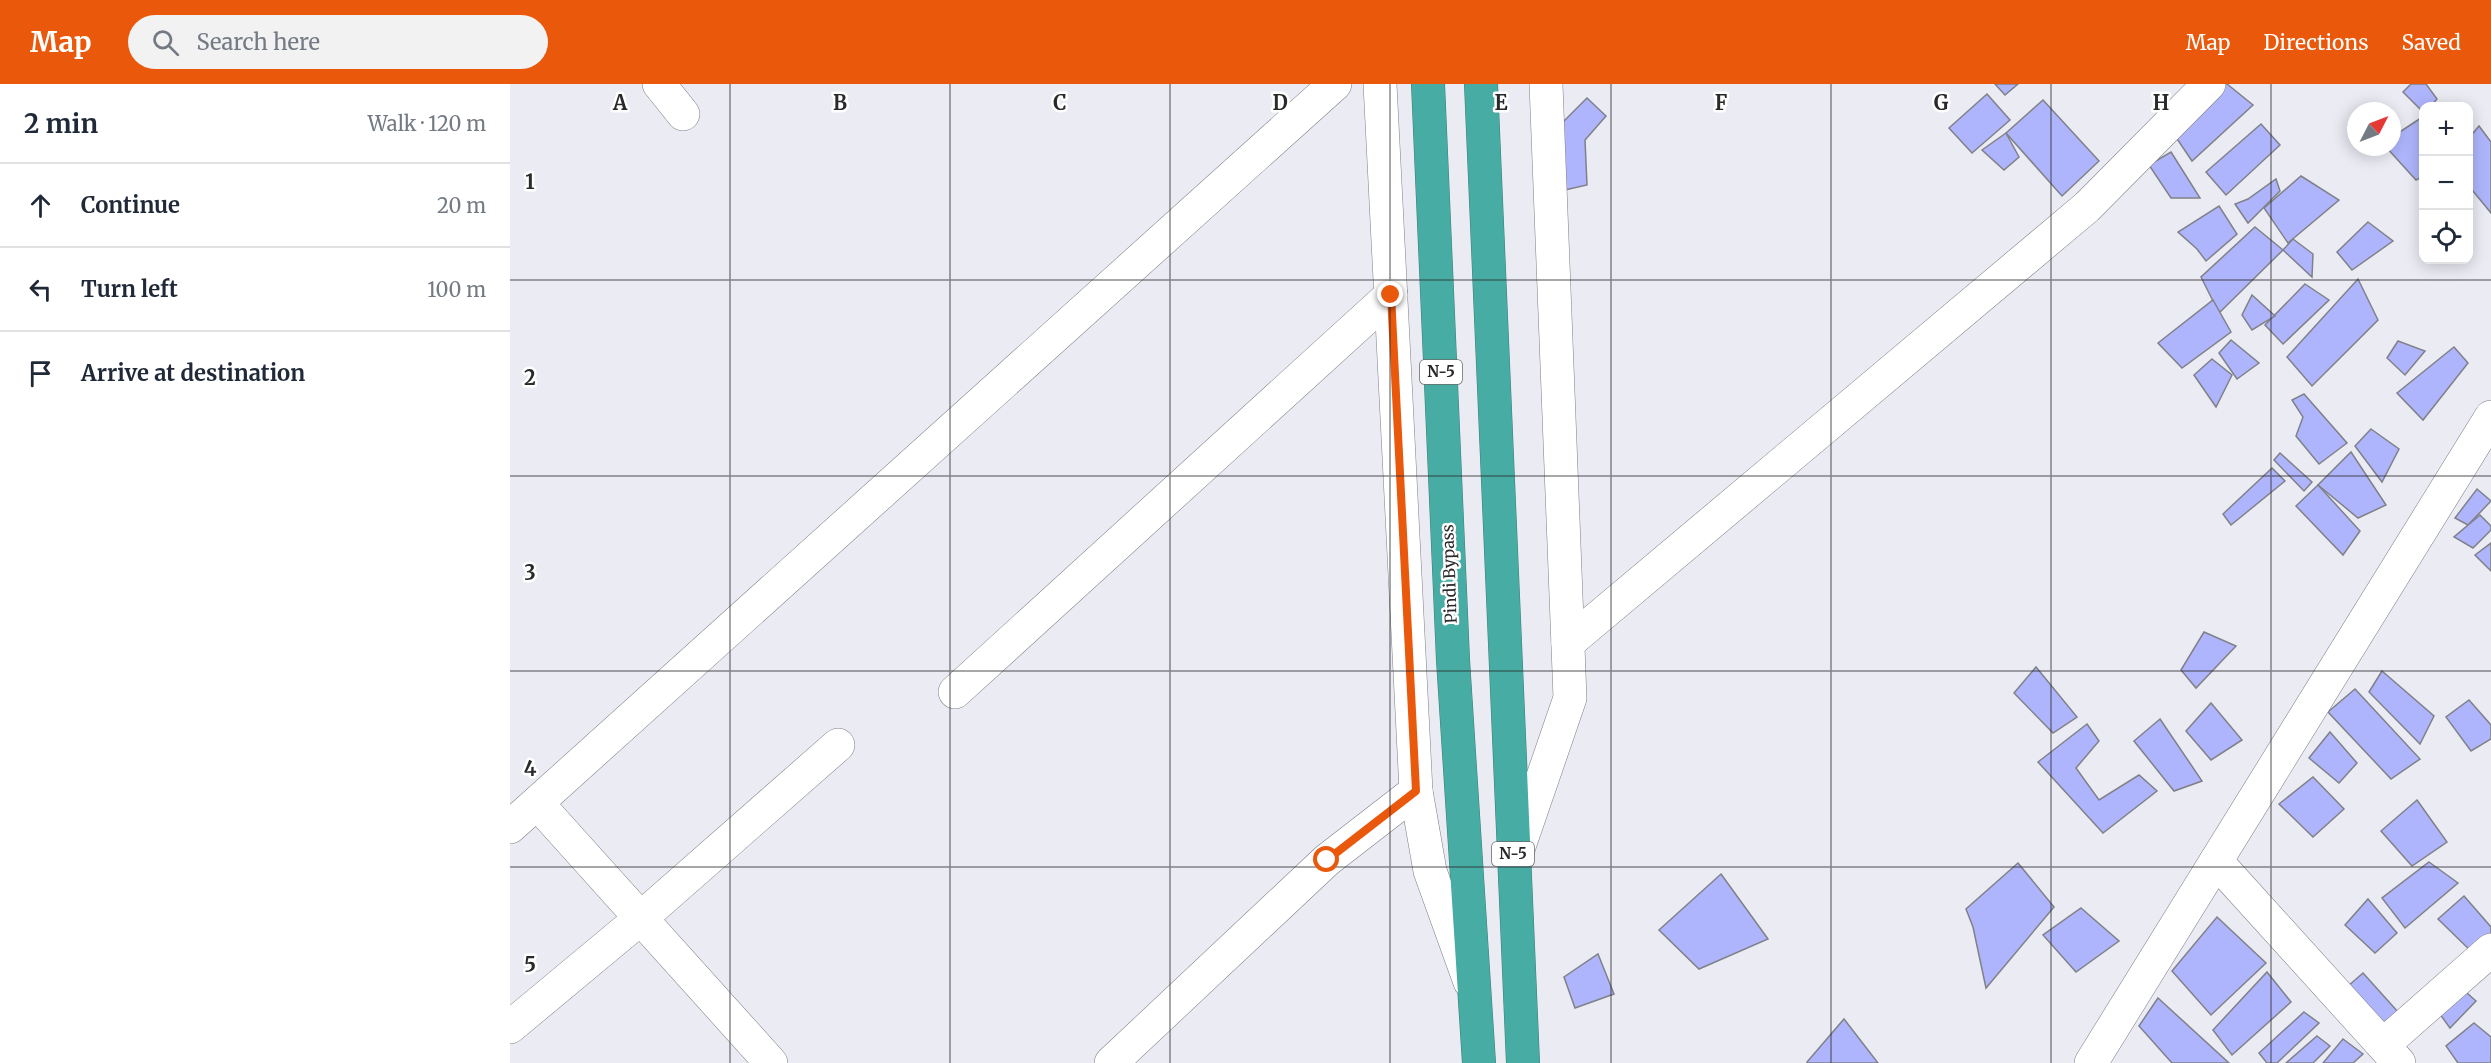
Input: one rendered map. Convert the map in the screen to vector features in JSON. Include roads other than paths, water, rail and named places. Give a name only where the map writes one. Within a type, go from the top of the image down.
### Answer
[{"type":"highway","name":"Pindi Bypass","points":[[1428,84],[1453,660],[1479,1063]]},
{"type":"highway","name":"N-5","points":[[1481,84],[1522,1063]]},
{"type":"street","points":[[659,84],[683,114]]},
{"type":"street","points":[[510,827],[1335,84]]},
{"type":"street","points":[[1380,84],[1416,791],[1430,871],[1476,998]]},
{"type":"street","points":[[1513,864],[1570,698],[1546,84]]},
{"type":"street","points":[[1568,643],[2086,207],[2209,84]]},
{"type":"street","points":[[955,692],[1391,295]]},
{"type":"street","points":[[2091,1063],[2491,417]]},
{"type":"street","points":[[510,1027],[641,918],[838,746]]},
{"type":"street","points":[[1111,1063],[1327,860],[1416,791]]},
{"type":"street","points":[[537,803],[771,1063]]},
{"type":"street","points":[[2216,861],[2391,1054],[2491,950]]}]
